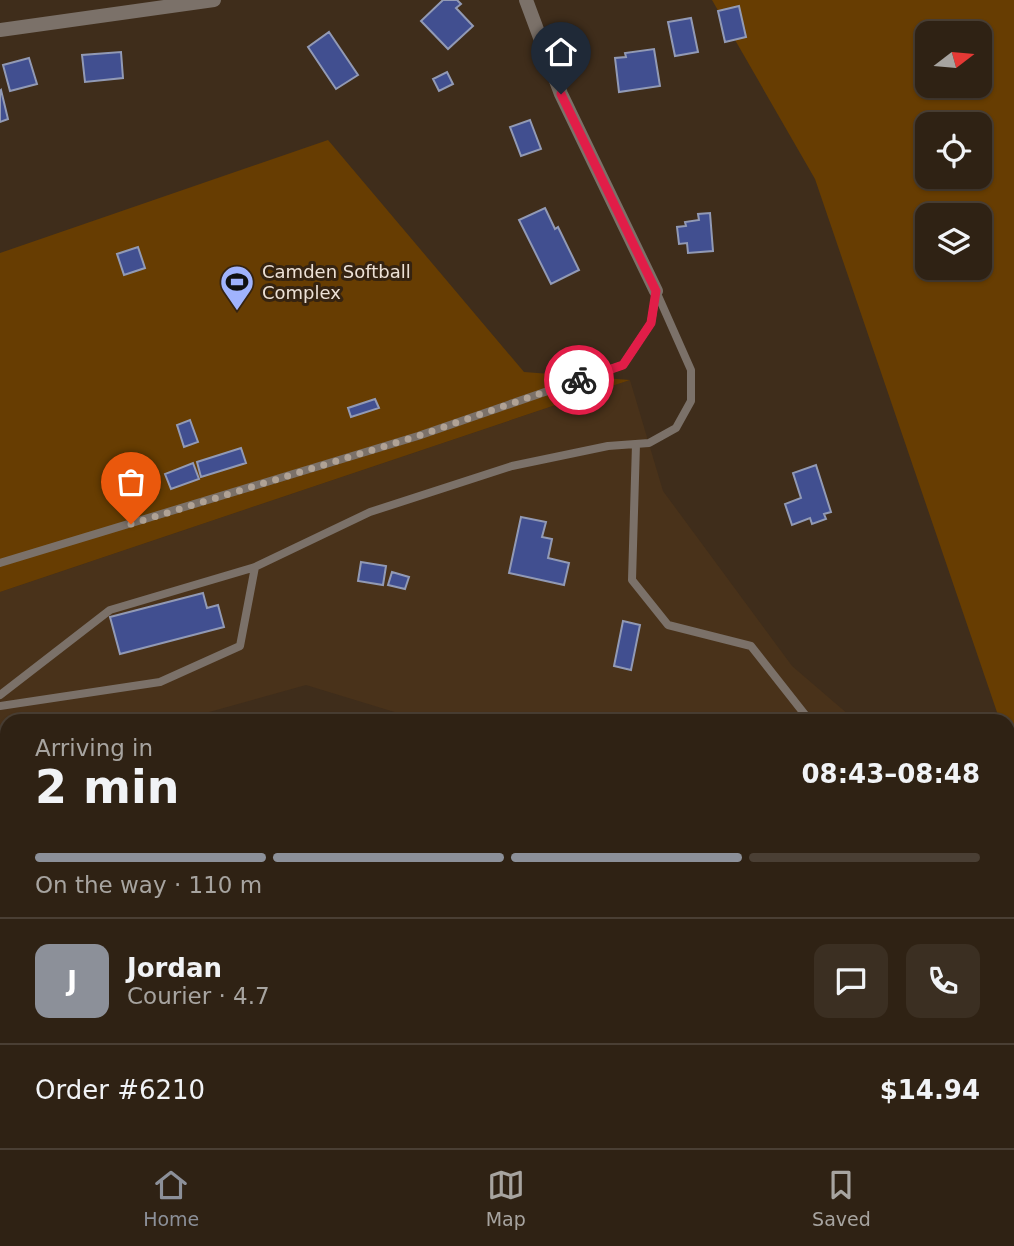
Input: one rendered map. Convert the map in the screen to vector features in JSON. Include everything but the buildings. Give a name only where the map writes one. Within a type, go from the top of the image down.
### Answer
[{"type":"street","points":[[0,30],[214,0]]},
{"type":"street","points":[[526,0],[561,94],[656,291]]},
{"type":"lane","points":[[0,695],[110,610],[255,567],[383,507],[512,466],[608,446],[649,443],[676,428],[691,401],[691,370],[656,291]]},
{"type":"lane","points":[[0,564],[418,436],[623,365],[651,323],[656,291]]},
{"type":"lane","points":[[636,444],[632,580],[668,625],[751,646],[804,714]]},
{"type":"lane","points":[[0,706],[160,682],[240,646],[255,567]]},
{"type":"shaded area","points":[[712,0],[1014,0],[1014,714],[998,714],[815,179]]},
{"type":"shaded area","name":"Camden Softball Complex","points":[[328,140],[524,372],[630,380],[0,592],[0,253]]},
{"type":"shaded area","points":[[630,380],[663,491],[792,666],[848,714],[401,714],[306,685],[202,714],[0,714],[0,592]]},
{"type":"way so far","points":[[131,524],[418,436],[579,380]]},
{"type":"place","name":"Camden Softball Complex","points":[[237,312]]},
{"type":"route","points":[[561,94],[656,291],[651,323],[623,365],[579,380]]}]
